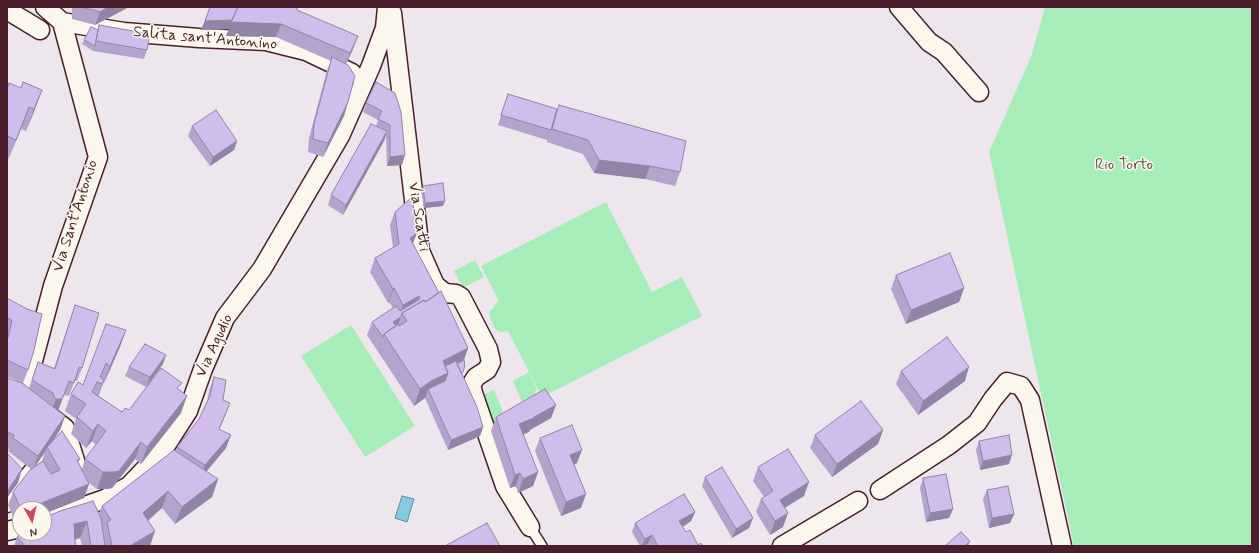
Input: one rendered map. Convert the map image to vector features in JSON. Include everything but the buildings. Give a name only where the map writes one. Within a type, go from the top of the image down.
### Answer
[{"type":"street","points":[[44,7],[62,22]]},
{"type":"street","name":"Via Agudio","points":[[52,515],[85,493],[105,499],[131,490],[163,450],[188,411],[203,369],[225,318],[262,269],[340,136],[365,80],[385,28],[387,7]]},
{"type":"street","name":"Via Scatti","points":[[392,7],[420,251],[435,285],[445,293],[456,294],[461,297],[488,350],[491,362],[487,370],[476,377],[472,385],[473,393],[505,486],[530,527]]},
{"type":"street","points":[[899,7],[929,42],[944,52],[979,92]]},
{"type":"street","points":[[7,10],[40,30]]},
{"type":"street","name":"Salita sant'Antonino","points":[[62,22],[139,33],[199,38],[266,41],[306,51],[365,80]]},
{"type":"street","name":"Via Sant'Antonio","points":[[25,392],[53,286],[98,157],[62,22]]},
{"type":"street","points":[[880,490],[949,445],[977,423],[993,399],[1007,382],[1021,386],[1030,400],[1062,546]]},
{"type":"street","points":[[7,385],[25,392],[44,412],[65,428],[85,493]]},
{"type":"street","points":[[7,503],[66,431]]},
{"type":"street","points":[[782,546],[858,501]]},
{"type":"lane","name":"Via Scatti","points":[[530,527],[542,546]]},
{"type":"green space","name":"Rio Torto","points":[[1045,7],[1252,7],[1252,546],[1074,546],[989,152],[1031,57]]},
{"type":"green space","points":[[606,202],[652,292],[682,277],[702,316],[542,397],[508,331],[500,332],[496,330],[493,325],[489,312],[495,306],[494,304],[499,301],[481,266]]},
{"type":"green space","points":[[475,260],[484,277],[463,288],[454,271]]},
{"type":"green space","points":[[351,325],[415,426],[365,457],[301,356]]},
{"type":"green space","points":[[529,372],[537,390],[535,392],[540,403],[526,411],[513,381]]},
{"type":"green space","points":[[494,390],[507,421],[491,431],[480,396]]},
{"type":"water","points":[[402,496],[414,499],[407,522],[395,518]]}]
